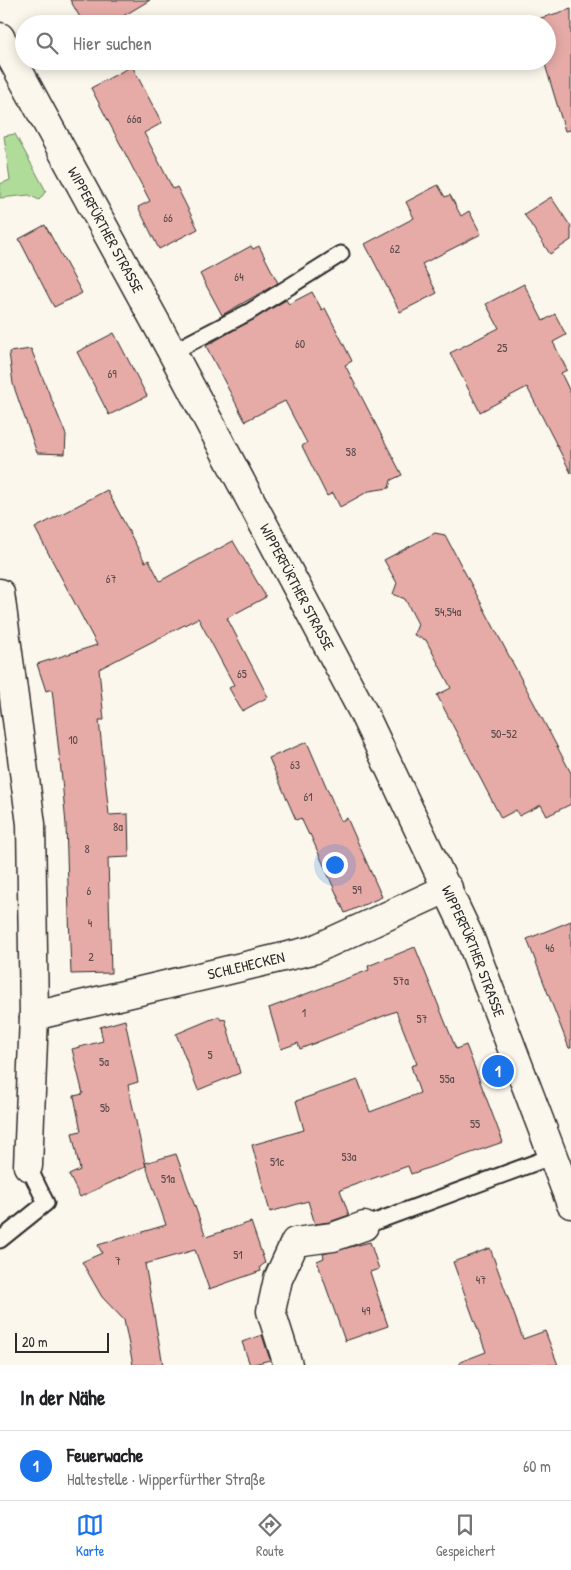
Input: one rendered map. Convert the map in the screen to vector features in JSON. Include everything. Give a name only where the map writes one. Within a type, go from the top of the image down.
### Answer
[{"type":"main road","name":"WIPPERFÜRTHER STRASSE","points":[[0,37],[15,64]]},
{"type":"main road","name":"WIPPERFÜRTHER STRASSE","points":[[18,70],[172,352],[363,712],[448,888],[470,938],[571,1204]]},
{"type":"main road","points":[[0,593],[31,824],[34,1016],[28,1166]]},
{"type":"main road","name":"SCHLEHECKEN","points":[[34,1016],[313,950],[448,888]]},
{"type":"main road","points":[[288,1365],[271,1311],[278,1279],[295,1242],[333,1237],[364,1226]]},
{"type":"lane","points":[[172,352],[263,304],[341,254]]},
{"type":"lane","points":[[364,1226],[553,1156]]},
{"type":"lane","points":[[0,1240],[46,1203],[28,1166]]},
{"type":"green space","points":[[15,134],[46,191],[39,200],[29,195],[0,198],[0,184],[10,180],[4,136]]},
{"type":"building","points":[[70,0],[150,0],[125,15],[79,15]]},
{"type":"building","points":[[571,9],[571,130],[565,131],[547,70],[556,70],[556,15],[551,15]]},
{"type":"building","points":[[125,70],[134,70],[162,123],[144,133],[173,189],[177,187],[198,229],[159,249],[138,207],[150,201],[91,88]]},
{"type":"building","points":[[438,185],[445,197],[450,195],[461,216],[469,211],[481,234],[422,264],[437,293],[400,312],[365,244],[414,218],[406,202]]},
{"type":"building","points":[[551,197],[571,227],[571,240],[550,254],[524,214]]},
{"type":"building","points":[[45,225],[82,293],[54,307],[19,239]]},
{"type":"building","points":[[251,246],[253,249],[259,246],[278,283],[222,315],[200,274]]},
{"type":"building","points":[[524,284],[543,321],[555,314],[566,335],[553,342],[567,370],[561,373],[571,394],[571,473],[527,387],[480,412],[450,353],[499,328],[486,304]]},
{"type":"building","points":[[312,292],[322,310],[325,308],[352,361],[345,365],[402,475],[391,480],[389,488],[369,491],[340,507],[333,493],[327,496],[302,446],[307,443],[285,401],[245,421],[206,346],[286,300],[289,304]]},
{"type":"building","points":[[114,333],[147,396],[109,415],[77,352]]},
{"type":"building","points":[[31,349],[66,435],[65,454],[37,453],[13,384],[9,352]]},
{"type":"building","points":[[107,490],[145,562],[149,560],[160,581],[233,541],[266,597],[227,618],[268,697],[242,711],[229,688],[234,685],[198,618],[99,669],[104,720],[99,720],[109,815],[128,814],[129,857],[108,858],[111,973],[71,974],[66,825],[62,780],[52,689],[46,691],[37,664],[97,645],[35,528]]},
{"type":"building","points":[[435,533],[445,535],[571,773],[571,804],[547,816],[541,805],[519,816],[516,810],[501,818],[437,695],[451,688],[426,640],[414,635],[418,624],[405,599],[393,594],[397,583],[384,560]]},
{"type":"building","points":[[307,742],[341,821],[347,818],[382,897],[345,913],[310,834],[301,818],[296,820],[269,758]]},
{"type":"building","points":[[571,921],[571,1048],[569,1048],[527,939]]},
{"type":"building","points":[[415,947],[456,1049],[466,1045],[503,1142],[411,1174],[408,1166],[340,1190],[349,1215],[329,1222],[315,1224],[308,1201],[270,1212],[252,1145],[304,1130],[296,1101],[358,1080],[370,1112],[420,1093],[411,1066],[417,1064],[396,1011],[300,1049],[298,1043],[281,1049],[269,1008],[369,970],[368,966]]},
{"type":"building","points":[[219,1016],[221,1020],[225,1019],[240,1073],[198,1090],[176,1034]]},
{"type":"building","points":[[125,1020],[138,1082],[128,1085],[146,1166],[80,1197],[69,1175],[80,1170],[72,1133],[81,1131],[74,1096],[83,1094],[72,1049],[103,1041],[100,1027]]},
{"type":"building","points":[[176,1154],[206,1237],[251,1222],[265,1263],[260,1267],[261,1271],[209,1289],[195,1250],[145,1264],[163,1365],[133,1365],[124,1320],[102,1297],[82,1262],[102,1253],[98,1245],[166,1225],[145,1163]]},
{"type":"building","points":[[370,1242],[379,1269],[370,1272],[388,1326],[345,1341],[317,1261],[324,1258],[323,1254]]},
{"type":"building","points":[[490,1248],[523,1339],[545,1331],[558,1365],[460,1365],[460,1362],[486,1352],[453,1262]]},
{"type":"building","points":[[262,1335],[270,1360],[250,1365],[242,1342]]},
{"type":"place","name":"Feuerwache","points":[[498,1071]]}]
